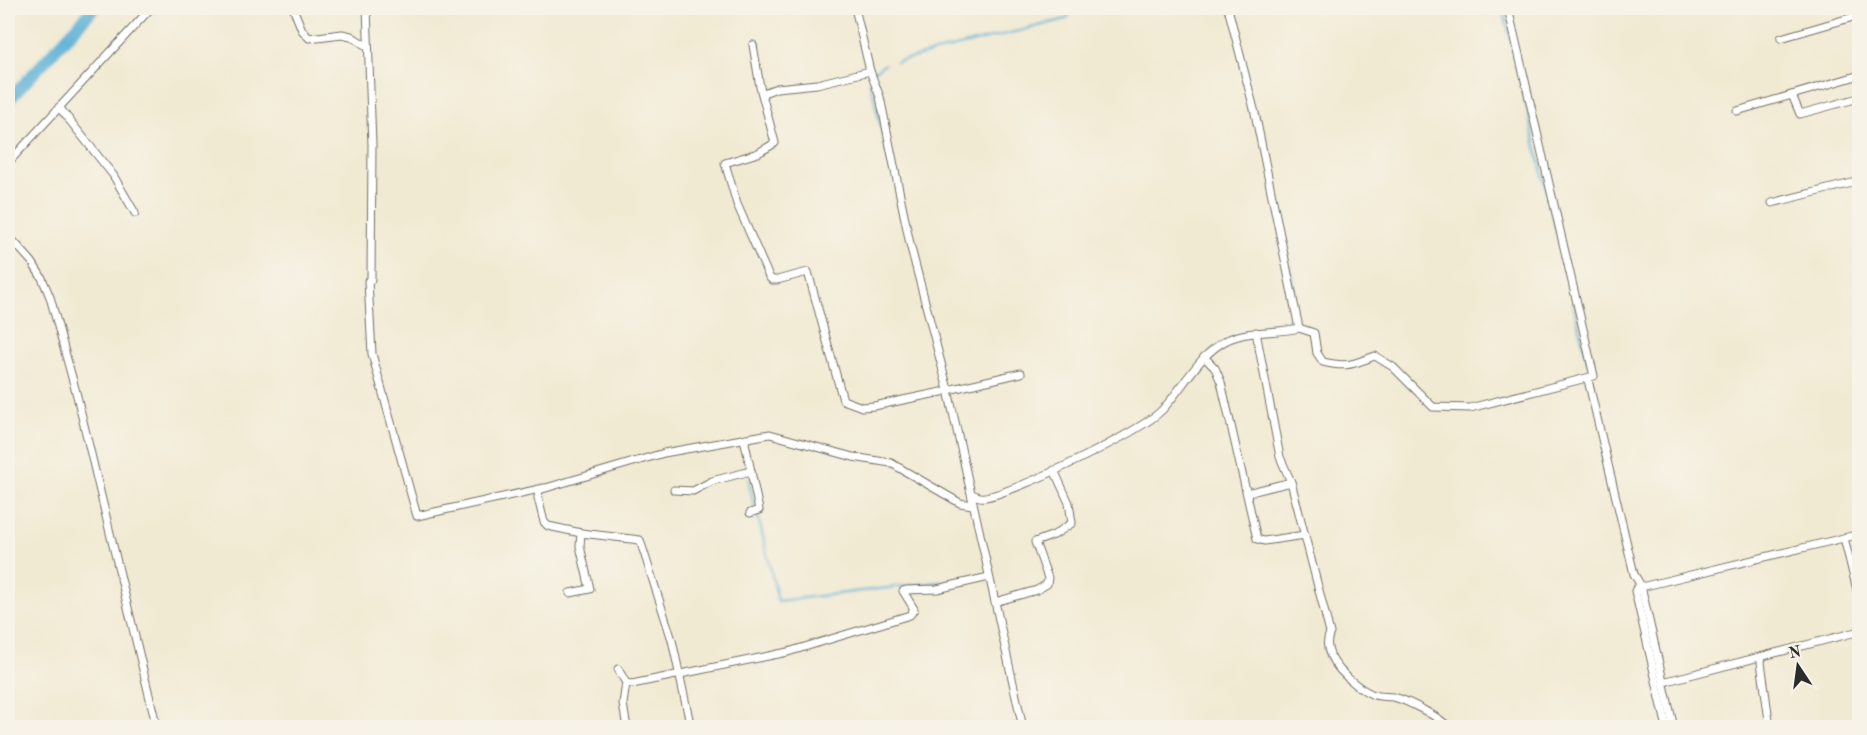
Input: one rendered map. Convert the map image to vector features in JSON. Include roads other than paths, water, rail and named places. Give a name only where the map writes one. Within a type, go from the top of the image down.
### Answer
[{"type":"street","points":[[8,163],[151,8]]},
{"type":"street","points":[[293,8],[302,30],[309,38],[342,34],[351,36],[368,47]]},
{"type":"street","points":[[367,8],[372,145],[371,280],[368,281],[372,354],[417,516],[546,487],[664,453],[770,434],[853,457],[891,463],[960,503],[973,505]]},
{"type":"street","points":[[855,8],[870,71],[880,97],[910,244],[972,494],[1023,728]]},
{"type":"street","points":[[1228,8],[1255,113],[1299,328]]},
{"type":"street","points":[[1508,8],[1631,562],[1641,586],[1674,728]]},
{"type":"street","points":[[1781,38],[1860,15]]},
{"type":"street","points":[[753,45],[774,146],[725,163],[737,204],[769,277],[777,280],[808,272],[843,400],[862,407],[874,406],[1021,373]]},
{"type":"street","points":[[763,93],[783,87],[818,84],[870,71]]},
{"type":"street","points":[[1737,111],[1860,75]]},
{"type":"street","points":[[1792,95],[1800,114],[1855,99],[1858,99],[1860,104]]},
{"type":"street","points":[[59,107],[113,175],[135,213]]},
{"type":"street","points":[[1772,203],[1860,181]]},
{"type":"street","points":[[8,235],[32,262],[50,297],[77,396],[157,728]]},
{"type":"street","points":[[972,494],[984,498],[1054,470],[1126,436],[1161,411],[1204,357],[1226,341],[1256,332],[1299,328],[1314,333],[1317,353],[1323,362],[1342,367],[1359,364],[1375,356],[1386,360],[1433,407],[1470,408],[1591,378]]},
{"type":"street","points":[[1256,332],[1280,457],[1292,482],[1330,633],[1326,645],[1330,657],[1357,686],[1376,696],[1394,697],[1443,720],[1450,728]]},
{"type":"street","points":[[1204,357],[1215,368],[1221,382],[1259,541],[1305,535]]},
{"type":"street","points":[[746,438],[759,510],[750,513]]},
{"type":"street","points":[[995,602],[1037,590],[1047,584],[1048,578],[1035,542],[1054,535],[1072,523],[1069,503],[1054,470]]},
{"type":"street","points":[[674,490],[693,491],[712,481],[751,471]]},
{"type":"street","points":[[1247,493],[1292,482]]},
{"type":"street","points":[[546,487],[539,490],[538,498],[544,522],[548,526],[580,533],[640,540],[672,640],[677,674],[691,728]]},
{"type":"street","points":[[570,593],[590,589],[580,546],[580,533]]},
{"type":"street","points":[[1667,728],[1635,591],[1641,586],[1860,534]]},
{"type":"street","points":[[1844,538],[1860,602]]},
{"type":"street","points":[[626,683],[677,674],[828,640],[895,617],[910,615],[914,609],[904,595],[906,590],[937,589],[989,577]]},
{"type":"street","points":[[1663,682],[1860,631]]},
{"type":"street","points":[[1762,657],[1770,728]]},
{"type":"street","points":[[618,669],[626,683],[623,704],[627,728]]},
{"type":"waterway","points":[[8,101],[94,8]]},
{"type":"waterway","points":[[896,62],[1066,19],[1069,16],[1068,8]]},
{"type":"waterway","points":[[1503,8],[1560,247]]},
{"type":"waterway","points":[[874,71],[885,64]]},
{"type":"waterway","points":[[870,82],[892,172]]},
{"type":"waterway","points":[[1289,265],[1295,291]]},
{"type":"waterway","points":[[1573,302],[1588,364]]},
{"type":"waterway","points":[[1285,321],[1296,320]]},
{"type":"waterway","points":[[1591,378],[1598,408]]},
{"type":"waterway","points":[[748,478],[754,506]]},
{"type":"waterway","points":[[758,516],[778,601],[971,578]]}]
